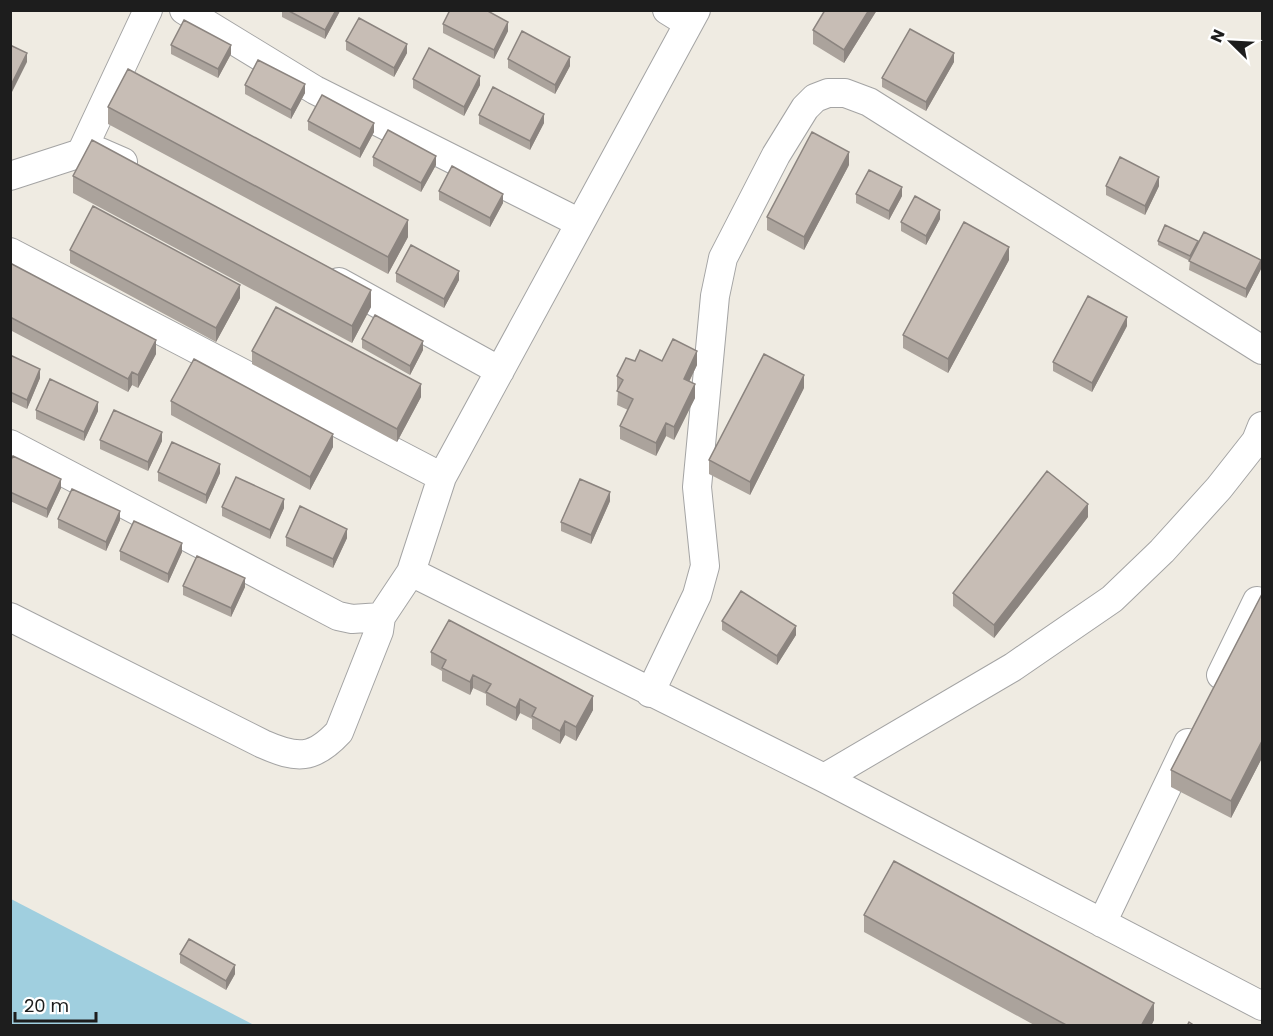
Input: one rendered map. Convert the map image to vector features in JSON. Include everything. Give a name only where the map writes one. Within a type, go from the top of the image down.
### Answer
[{"type":"street","points":[[81,153],[148,10]]},
{"type":"street","points":[[184,10],[315,90],[580,223]]},
{"type":"street","points":[[10,616],[263,744],[296,756],[313,753],[327,745],[339,732],[379,631],[381,617],[411,572],[442,477],[580,223],[684,15]]},
{"type":"street","points":[[650,693],[697,595],[705,566],[697,487],[715,296],[723,258],[792,126],[815,98],[828,93],[844,93],[869,102],[1263,350]]},
{"type":"street","points":[[10,176],[81,153],[100,152],[141,172]]},
{"type":"street","points":[[10,252],[442,477]]},
{"type":"street","points":[[315,269],[500,371]]},
{"type":"street","points":[[824,778],[1013,667],[1112,599],[1162,551],[1219,488],[1256,441],[1263,426]]},
{"type":"street","points":[[10,444],[338,616],[352,619],[381,617]]},
{"type":"street","points":[[411,572],[824,778],[1263,1006]]},
{"type":"street","points":[[1102,923],[1257,601]]},
{"type":"water","points":[[11,899],[254,1025],[11,1025]]},
{"type":"building","points":[[287,10],[336,10],[325,30]]},
{"type":"building","points":[[450,10],[486,10],[508,22],[494,50],[443,24]]},
{"type":"building","points":[[825,10],[869,10],[844,50],[813,30]]},
{"type":"building","points":[[359,18],[407,44],[394,68],[346,41]]},
{"type":"building","points":[[184,20],[231,45],[218,69],[171,45]]},
{"type":"building","points":[[910,29],[954,53],[926,102],[882,78]]},
{"type":"building","points":[[522,31],[570,57],[555,85],[508,59]]},
{"type":"building","points":[[10,45],[27,53],[10,87]]},
{"type":"building","points":[[429,48],[480,76],[464,107],[413,79]]},
{"type":"building","points":[[258,60],[305,84],[291,110],[245,85]]},
{"type":"building","points":[[128,69],[408,220],[388,257],[108,107]]},
{"type":"building","points":[[493,87],[544,114],[530,141],[479,115]]},
{"type":"building","points":[[322,95],[374,123],[360,149],[308,121]]},
{"type":"building","points":[[388,130],[436,156],[421,183],[373,157]]},
{"type":"building","points":[[812,132],[849,152],[804,237],[767,217]]},
{"type":"building","points":[[92,140],[371,290],[352,326],[73,176]]},
{"type":"building","points":[[1120,157],[1159,177],[1145,206],[1106,186]]},
{"type":"building","points":[[452,166],[503,194],[490,218],[439,191]]},
{"type":"building","points":[[869,170],[902,187],[889,211],[856,194]]},
{"type":"building","points":[[915,196],[940,210],[926,236],[901,222]]},
{"type":"building","points":[[93,206],[240,285],[216,328],[70,250]]},
{"type":"building","points":[[964,222],[1009,247],[948,359],[903,335]]},
{"type":"building","points":[[1165,225],[1198,241],[1190,256],[1158,241]]},
{"type":"building","points":[[1204,232],[1261,260],[1246,289],[1189,261]]},
{"type":"building","points":[[411,245],[459,271],[444,299],[396,273]]},
{"type":"building","points":[[10,263],[156,340],[138,375],[132,372],[128,379],[10,317]]},
{"type":"building","points":[[1088,296],[1127,317],[1092,383],[1053,362]]},
{"type":"building","points":[[276,307],[421,384],[397,429],[252,351]]},
{"type":"building","points":[[375,315],[423,341],[410,366],[362,339]]},
{"type":"building","points":[[673,339],[697,351],[684,379],[695,384],[674,427],[666,423],[656,443],[620,426],[633,399],[617,391],[623,380],[617,376],[626,358],[635,361],[640,350],[662,361]]},
{"type":"building","points":[[764,354],[804,375],[750,482],[709,460]]},
{"type":"building","points":[[10,355],[40,369],[27,400],[10,392]]},
{"type":"building","points":[[194,359],[333,434],[310,477],[171,401]]},
{"type":"building","points":[[50,379],[98,402],[84,432],[36,410]]},
{"type":"building","points":[[114,410],[162,432],[148,462],[100,440]]},
{"type":"building","points":[[172,442],[220,464],[206,495],[158,472]]},
{"type":"building","points":[[13,456],[61,479],[47,509],[10,492],[10,462]]},
{"type":"building","points":[[1047,471],[1088,504],[994,625],[953,593]]},
{"type":"building","points":[[236,477],[284,499],[270,530],[222,507]]},
{"type":"building","points":[[580,479],[610,492],[591,535],[561,522]]},
{"type":"building","points":[[72,489],[120,511],[106,542],[58,519]]},
{"type":"building","points":[[300,506],[347,529],[333,559],[286,537]]},
{"type":"building","points":[[134,521],[182,543],[168,574],[120,551]]},
{"type":"building","points":[[197,556],[245,578],[231,608],[183,586]]},
{"type":"building","points":[[741,591],[796,626],[777,656],[722,621]]},
{"type":"building","points":[[1263,592],[1263,739],[1231,801],[1171,770]]},
{"type":"building","points":[[449,620],[593,696],[576,727],[565,721],[560,731],[532,716],[536,708],[520,699],[516,708],[486,692],[491,684],[473,675],[470,682],[442,668],[446,660],[431,652]]},
{"type":"building","points":[[894,861],[1154,1003],[1141,1026],[1068,1026],[864,915]]},
{"type":"building","points":[[189,939],[235,965],[226,981],[180,954]]}]
